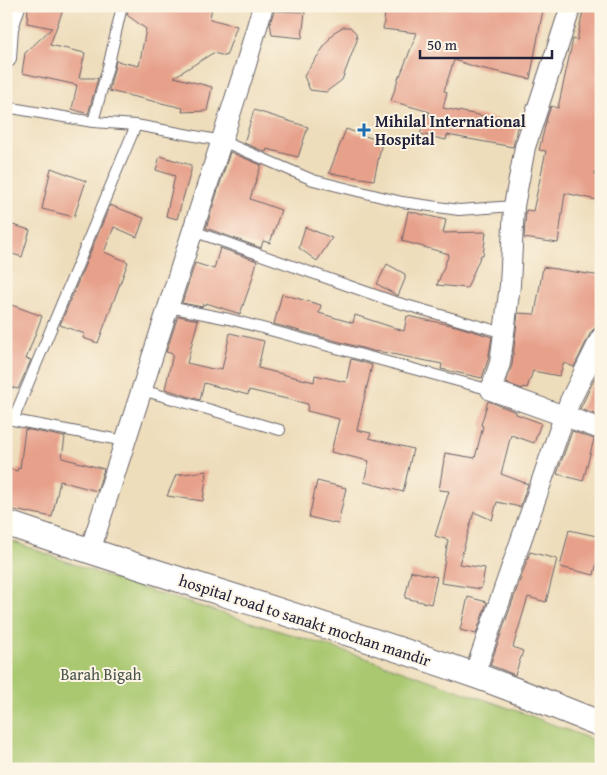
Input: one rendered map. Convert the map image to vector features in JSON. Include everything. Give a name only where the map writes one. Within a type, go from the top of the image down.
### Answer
[{"type":"street","points":[[6,58],[8,28],[15,6]]},
{"type":"street","points":[[90,551],[244,71],[263,6]]},
{"type":"street","points":[[571,6],[525,147],[514,206],[510,285],[500,362],[491,390],[601,429]]},
{"type":"street","points":[[474,675],[570,401],[601,338]]},
{"type":"street","name":"hospital road to sanakt mochan mandir","points":[[6,523],[474,675],[601,724]]},
{"type":"lane","points":[[93,122],[122,6]]},
{"type":"lane","points":[[6,107],[93,122],[136,125],[222,140],[313,180],[402,202],[459,210],[514,206]]},
{"type":"lane","points":[[125,441],[14,420],[136,125]]},
{"type":"lane","points":[[193,231],[392,301],[504,333]]},
{"type":"lane","points":[[169,307],[229,320],[491,390]]},
{"type":"lane","points":[[142,390],[280,430]]},
{"type":"green space","name":"Barah Bigah","points":[[6,539],[122,582],[360,656],[523,713],[601,743],[601,769],[6,769]]},
{"type":"building","points":[[28,6],[64,7],[50,45],[85,53],[79,78],[98,78],[88,114],[72,109],[77,85],[22,73],[25,53],[52,28],[27,23]]},
{"type":"building","points":[[129,6],[212,6],[210,19],[237,26],[226,56],[213,53],[174,77],[212,87],[207,111],[182,112],[183,108],[109,91],[116,61],[139,66],[146,29],[127,15]]},
{"type":"building","points":[[386,6],[524,6],[543,10],[530,79],[454,60],[444,91],[447,92],[443,108],[518,123],[513,147],[447,135],[446,140],[420,134],[430,112],[391,101],[417,33],[383,29]]},
{"type":"building","points":[[584,6],[601,6],[601,153],[595,175],[601,176],[601,201],[565,193],[558,243],[524,238],[526,210],[533,211],[546,151],[539,150],[547,118],[551,106],[558,108],[573,39],[577,40]]},
{"type":"building","points":[[274,11],[305,12],[302,38],[272,35],[270,23]]},
{"type":"building","points":[[343,27],[350,27],[356,33],[357,40],[342,80],[326,92],[310,90],[304,76],[334,32]]},
{"type":"building","points":[[254,110],[308,127],[298,157],[267,149],[266,152],[244,143]]},
{"type":"building","points":[[346,129],[382,142],[374,180],[329,173]]},
{"type":"building","points":[[230,152],[261,165],[250,199],[281,210],[270,243],[263,241],[261,248],[206,228]]},
{"type":"building","points":[[160,156],[191,165],[191,171],[177,219],[166,216],[175,176],[156,170]]},
{"type":"building","points":[[51,168],[86,181],[74,217],[42,209]]},
{"type":"building","points":[[110,205],[144,218],[137,237],[114,227],[104,252],[128,262],[98,343],[83,338],[85,334],[60,325]]},
{"type":"building","points":[[408,211],[446,220],[443,233],[486,232],[483,255],[481,255],[467,288],[437,285],[449,254],[402,241]]},
{"type":"building","points":[[6,223],[30,230],[22,257],[6,252]]},
{"type":"building","points":[[305,227],[332,238],[317,261],[299,248]]},
{"type":"building","points":[[220,248],[257,261],[240,314],[206,303],[202,307],[182,303],[195,263],[214,269]]},
{"type":"building","points":[[387,264],[405,274],[405,279],[398,296],[377,284]]},
{"type":"building","points":[[543,267],[601,276],[601,326],[591,332],[574,367],[564,363],[559,376],[533,371],[527,388],[523,387],[523,389],[506,383],[512,365],[518,313],[535,314]]},
{"type":"building","points":[[282,294],[321,305],[319,313],[353,323],[355,315],[404,331],[407,316],[456,326],[492,337],[488,360],[482,378],[441,369],[442,364],[377,352],[274,324]]},
{"type":"building","points":[[6,303],[42,316],[26,359],[31,360],[18,389],[6,386]]},
{"type":"building","points":[[178,316],[198,320],[187,363],[217,370],[218,368],[222,369],[230,333],[264,341],[258,368],[314,382],[315,375],[346,382],[351,359],[372,365],[357,430],[371,433],[369,438],[413,449],[403,492],[364,482],[369,461],[331,452],[339,419],[307,411],[308,404],[249,390],[248,395],[204,383],[200,400],[165,389],[173,354],[166,352]]},
{"type":"building","points":[[601,365],[601,398],[597,415],[580,409]]},
{"type":"building","points":[[488,401],[541,423],[534,443],[511,435],[501,474],[528,484],[520,507],[497,502],[492,520],[474,512],[459,564],[485,568],[481,589],[441,583],[448,540],[435,536],[449,491],[439,490],[445,453],[475,458]]},
{"type":"building","points":[[25,429],[65,437],[62,458],[104,469],[97,491],[60,481],[52,517],[6,508],[6,468],[17,471],[18,468],[20,469]]},
{"type":"building","points":[[572,431],[594,439],[583,481],[557,474]]},
{"type":"building","points":[[207,471],[203,501],[167,496],[176,475]]},
{"type":"building","points":[[317,481],[346,488],[338,524],[309,517]]},
{"type":"building","points":[[569,530],[601,537],[594,575],[560,567]]},
{"type":"building","points":[[530,552],[557,559],[546,602],[528,597],[513,647],[523,651],[515,675],[490,665]]},
{"type":"building","points":[[411,571],[437,577],[431,604],[405,598]]},
{"type":"building","points":[[468,597],[487,602],[476,634],[460,630]]},
{"type":"place","name":"Mihilal International Hospital","points":[[364,130]]}]
